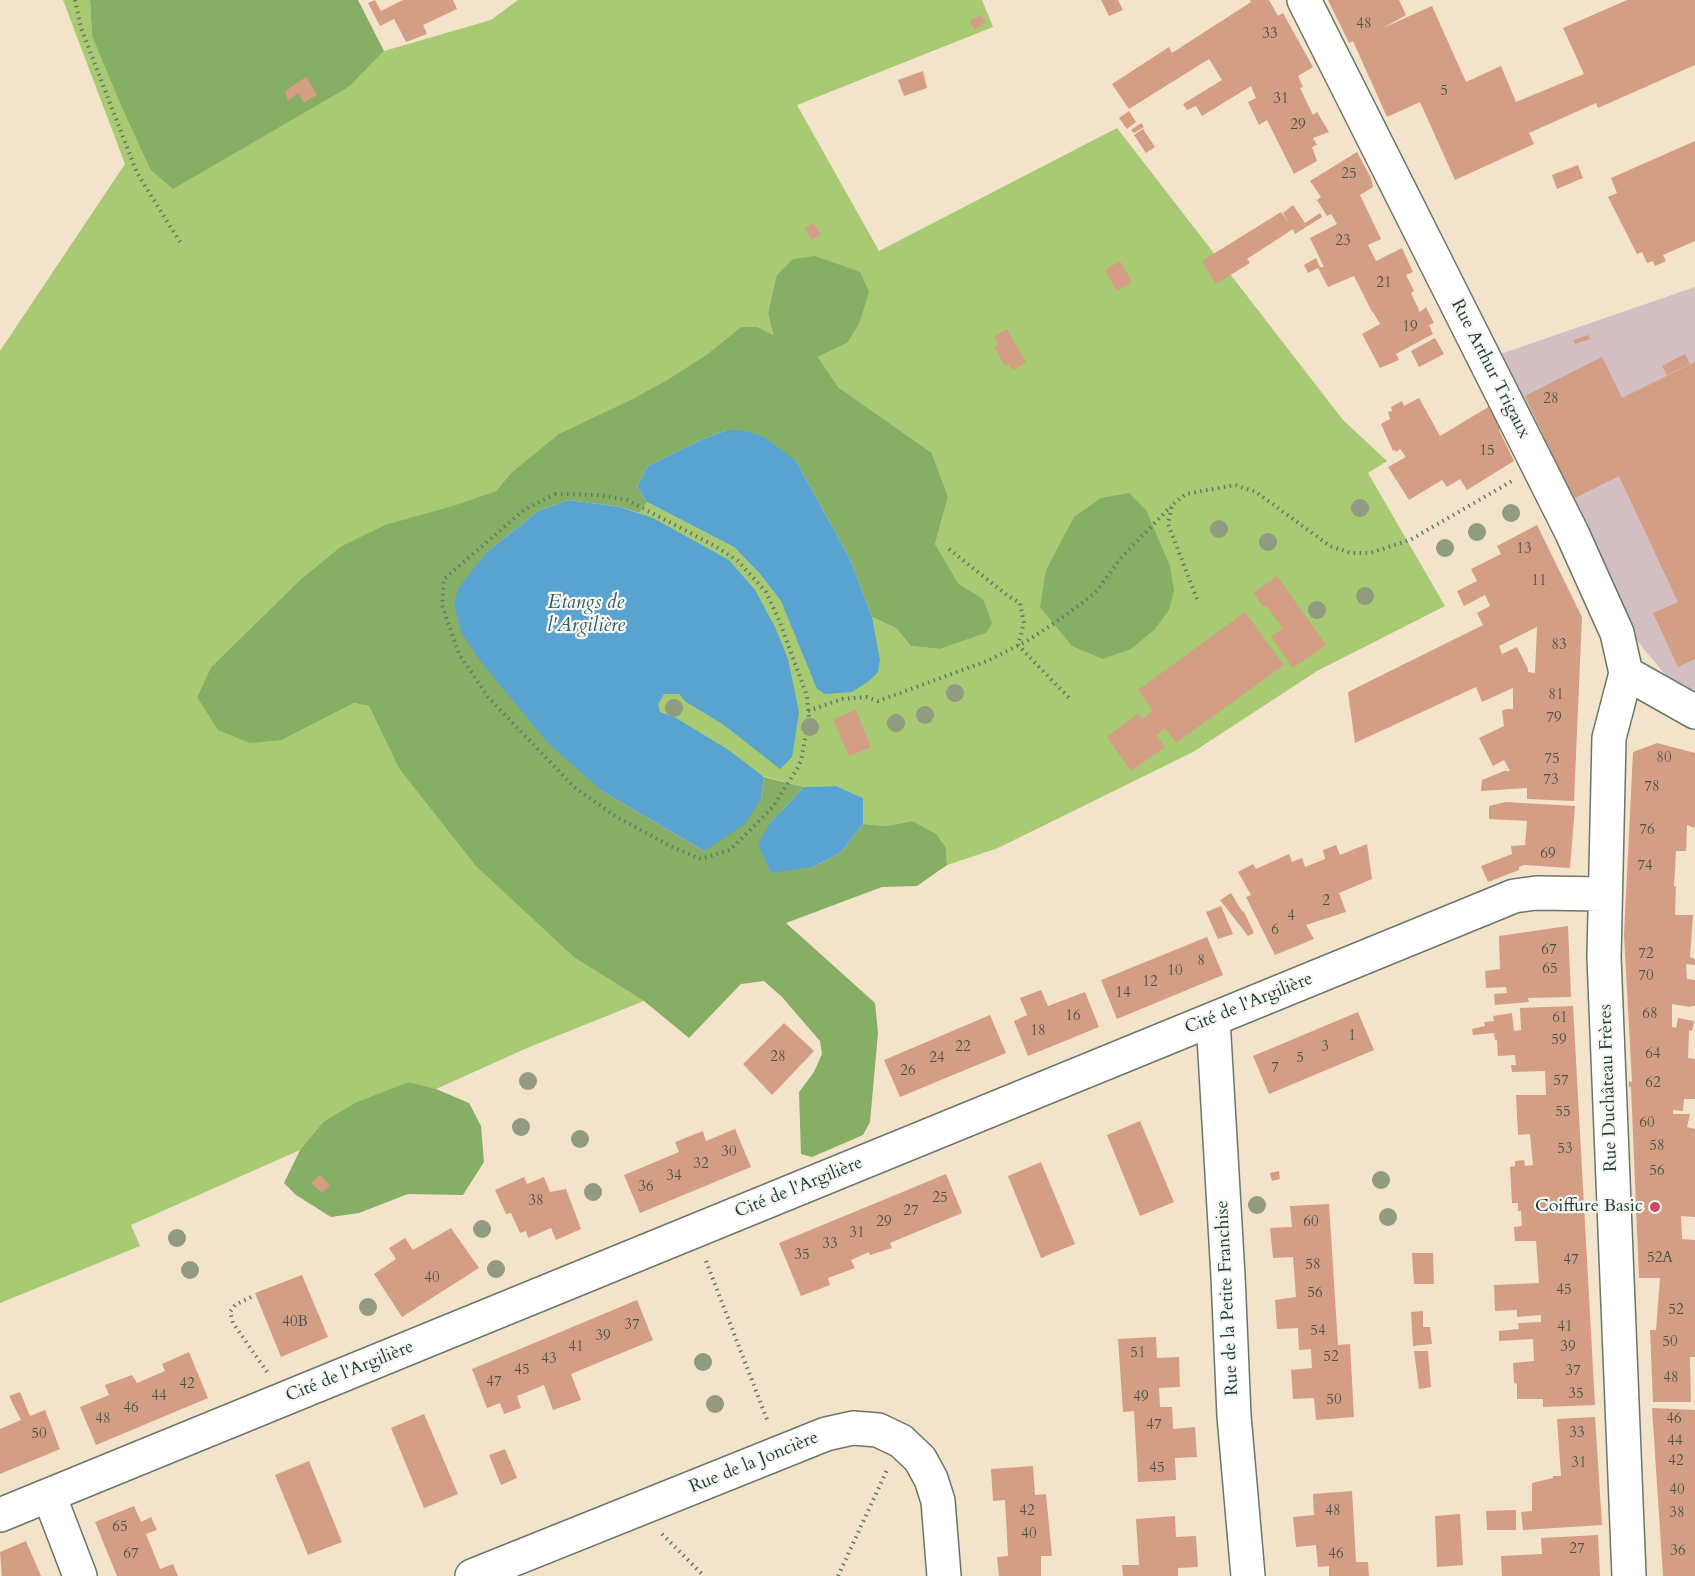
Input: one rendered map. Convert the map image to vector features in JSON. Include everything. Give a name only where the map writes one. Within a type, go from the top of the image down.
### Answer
[{"type":"street","name":"Rue Arthur Trigaux","points":[[1304,0],[1539,466],[1617,633],[1626,673]]},
{"type":"street","points":[[1626,673],[1695,712]]},
{"type":"street","name":"Rue Duchâteau Frères","points":[[1626,673],[1609,738],[1604,957],[1629,1576]]},
{"type":"street","name":"Cité de l'Argilière","points":[[0,1515],[1514,896],[1536,893],[1605,894]]},
{"type":"street","name":"Rue de la Petite Franchise","points":[[1213,1019],[1228,1276],[1233,1416],[1248,1576]]},
{"type":"street","name":"Rue de la Joncière","points":[[472,1576],[826,1434],[854,1428],[878,1430],[901,1441],[920,1460],[931,1479],[938,1501],[944,1576]]},
{"type":"street","points":[[49,1495],[80,1576]]},
{"type":"path","points":[[75,0],[81,28],[137,173],[180,242]]},
{"type":"path","points":[[808,711],[842,699],[866,697],[878,701],[987,661],[1018,645],[1059,620],[1095,593],[1121,558],[1172,505],[1186,494],[1234,485],[1256,492],[1330,546],[1350,553],[1370,553],[1410,540],[1539,466]]},
{"type":"path","points":[[555,494],[599,495],[627,500],[715,546],[738,561],[766,592],[796,664],[807,696],[808,711],[809,718],[801,761],[772,808],[730,850],[701,859],[670,846],[615,816],[574,787],[488,697],[459,654],[442,605],[444,579],[524,510],[555,494]]},
{"type":"path","points":[[1172,505],[1168,524],[1197,598]]},
{"type":"path","points":[[949,549],[1020,603],[1024,623],[1018,645]]},
{"type":"path","points":[[1018,645],[1070,699]]},
{"type":"path","points":[[695,1231],[780,1453]]},
{"type":"path","points":[[251,1297],[235,1305],[230,1312],[233,1323],[268,1374],[278,1401]]},
{"type":"path","points":[[838,1576],[901,1441]]},
{"type":"path","points":[[638,1510],[704,1576]]},
{"type":"shaded area","points":[[1695,287],[1695,700],[1675,686],[1619,615],[1486,359]]},
{"type":"green space","points":[[63,0],[90,0],[92,36],[150,169],[350,86],[384,51],[491,20],[518,0],[982,0],[993,27],[797,105],[879,251],[1117,128],[1343,420],[1387,461],[1368,473],[1445,606],[1317,671],[1193,752],[998,848],[947,865],[946,848],[912,821],[886,826],[863,824],[863,798],[836,786],[804,787],[624,739],[639,513],[647,502],[734,547],[760,574],[781,601],[872,617],[896,628],[911,646],[940,649],[986,633],[983,599],[958,583],[935,544],[948,497],[932,453],[838,387],[818,357],[847,343],[860,273],[836,265],[772,297],[768,313],[773,336],[757,327],[741,327],[706,355],[667,380],[511,473],[496,491],[340,547],[300,580],[211,667],[197,697],[282,740],[354,703],[369,706],[398,767],[575,958],[644,1001],[527,1048],[436,1089],[409,1082],[323,1122],[300,1150],[131,1225],[140,1246],[0,1303],[0,351],[125,164]]},
{"type":"green space","points":[[90,0],[358,0],[384,51],[350,86],[173,189],[150,169],[121,105],[92,36]]},
{"type":"green space","points":[[815,256],[860,272],[869,292],[859,324],[847,343],[818,357],[838,387],[932,453],[948,497],[935,544],[958,583],[983,599],[992,623],[986,633],[940,649],[911,646],[896,628],[872,617],[850,559],[796,461],[727,430],[648,466],[637,487],[647,502],[639,513],[620,507],[569,500],[538,511],[487,552],[602,791],[704,851],[761,798],[764,777],[804,787],[770,823],[813,867],[840,853],[863,824],[886,826],[912,821],[936,834],[946,848],[947,865],[917,886],[882,887],[786,923],[875,1003],[878,1033],[870,1122],[863,1135],[812,1157],[801,1154],[799,1092],[814,1072],[822,1054],[820,1041],[782,997],[764,981],[741,984],[689,1038],[644,1001],[575,958],[476,866],[398,767],[369,706],[354,703],[282,740],[250,743],[218,730],[197,697],[211,667],[300,580],[340,547],[385,525],[496,491],[511,473],[559,434],[667,380],[706,355],[741,327],[757,327],[773,335],[768,313],[777,275],[793,259]]},
{"type":"green space","points":[[1129,493],[1146,510],[1170,566],[1174,590],[1169,610],[1154,630],[1131,649],[1103,659],[1072,646],[1040,607],[1046,570],[1074,517],[1101,498]]},
{"type":"green space","points":[[409,1082],[436,1089],[469,1103],[481,1126],[484,1162],[463,1195],[408,1194],[359,1213],[331,1217],[296,1195],[284,1183],[300,1150],[323,1122],[355,1103]]},
{"type":"water","points":[[727,430],[746,431],[764,437],[796,461],[850,559],[872,617],[880,660],[878,672],[852,692],[825,694],[817,689],[781,601],[760,574],[734,547],[647,502],[637,487],[648,466]]},
{"type":"water","name":"Etangs de l'Argilière","points":[[569,500],[620,507],[653,518],[729,560],[755,590],[775,627],[788,659],[799,712],[792,757],[780,769],[724,725],[686,702],[679,694],[664,694],[658,704],[660,712],[676,718],[727,749],[764,777],[761,798],[745,824],[704,851],[602,791],[548,743],[481,662],[461,632],[454,604],[459,587],[487,552],[538,511]]},
{"type":"water","points":[[836,786],[863,798],[863,824],[840,853],[813,867],[771,873],[758,844],[770,823],[804,787]]},
{"type":"building","points":[[375,0],[381,11],[403,0],[453,0],[457,9],[423,25],[427,34],[406,42],[394,19],[380,26],[368,3]]},
{"type":"building","points":[[1101,0],[1118,0],[1123,10],[1109,16]]},
{"type":"building","points":[[1250,0],[1269,0],[1278,16],[1283,13],[1313,67],[1298,76],[1303,87],[1300,88],[1313,115],[1317,112],[1329,132],[1313,138],[1317,145],[1312,147],[1317,161],[1294,174],[1267,120],[1259,125],[1248,102],[1256,98],[1251,86],[1202,116],[1196,106],[1187,110],[1183,104],[1222,80],[1209,59],[1129,109],[1112,84],[1169,47],[1172,53],[1251,2]]},
{"type":"building","points":[[1328,0],[1399,0],[1406,15],[1383,28],[1432,6],[1466,82],[1501,66],[1516,102],[1584,74],[1563,28],[1627,0],[1695,0],[1695,65],[1598,108],[1596,103],[1529,133],[1534,144],[1455,180],[1420,102],[1387,117],[1353,41],[1349,43]]},
{"type":"building","points":[[981,15],[985,22],[975,30],[969,21]]},
{"type":"building","points":[[923,71],[927,88],[904,96],[898,80]]},
{"type":"building","points":[[306,77],[317,95],[304,103],[298,93],[288,101],[285,91]]},
{"type":"building","points":[[1129,111],[1136,122],[1127,129],[1119,118]]},
{"type":"building","points":[[1141,123],[1144,127],[1134,133],[1131,130]]},
{"type":"building","points":[[1143,129],[1155,147],[1146,153],[1134,135]]},
{"type":"building","points":[[1695,141],[1695,241],[1663,255],[1666,261],[1655,266],[1653,261],[1647,263],[1642,252],[1637,254],[1608,197],[1617,193],[1611,178]]},
{"type":"building","points":[[1357,152],[1371,178],[1373,187],[1360,195],[1381,239],[1368,245],[1376,261],[1402,248],[1413,272],[1406,275],[1414,291],[1411,293],[1420,312],[1426,307],[1434,323],[1429,325],[1433,334],[1396,354],[1399,360],[1380,368],[1362,334],[1380,324],[1354,276],[1328,287],[1318,268],[1308,273],[1304,265],[1316,258],[1320,267],[1324,267],[1310,238],[1337,224],[1331,214],[1327,216],[1317,200],[1321,197],[1310,181]]},
{"type":"building","points":[[1578,165],[1583,178],[1557,189],[1552,175]]},
{"type":"building","points":[[1293,205],[1305,223],[1320,213],[1322,217],[1295,234],[1293,229],[1247,259],[1250,263],[1216,284],[1202,261],[1281,212],[1289,223],[1283,213]]},
{"type":"building","points":[[814,223],[821,235],[812,240],[805,228]]},
{"type":"building","points":[[1120,261],[1132,282],[1117,291],[1105,270]]},
{"type":"building","points":[[1007,329],[1026,362],[1013,370],[1009,364],[1005,366],[994,347],[999,344],[994,336]]},
{"type":"building","points":[[1588,335],[1590,339],[1575,344],[1574,340]]},
{"type":"building","points":[[1435,338],[1444,354],[1419,367],[1411,351]]},
{"type":"building","points":[[1685,354],[1690,364],[1667,375],[1662,366]]},
{"type":"building","points":[[1602,357],[1622,398],[1695,362],[1695,659],[1678,667],[1653,613],[1678,602],[1619,476],[1573,499],[1525,396]]},
{"type":"building","points":[[1419,398],[1440,436],[1490,406],[1514,461],[1467,490],[1460,479],[1447,487],[1442,480],[1409,500],[1388,467],[1406,457],[1400,449],[1393,451],[1381,424],[1390,419],[1388,412],[1392,411],[1391,407],[1402,401],[1404,406]]},
{"type":"building","points":[[1537,525],[1582,617],[1574,801],[1527,799],[1527,788],[1481,791],[1482,780],[1504,771],[1510,771],[1504,760],[1493,766],[1479,738],[1504,726],[1502,711],[1513,709],[1513,688],[1482,702],[1476,687],[1355,743],[1348,692],[1483,625],[1477,613],[1490,606],[1485,595],[1464,606],[1457,591],[1477,581],[1471,569],[1501,554],[1497,546]],"holes":[[[1537,627],[1535,673],[1528,672],[1517,647],[1502,654],[1499,646]]]},
{"type":"building","points":[[1277,576],[1326,645],[1293,668],[1271,637],[1283,628],[1267,607],[1262,606],[1254,593]]},
{"type":"building","points":[[1245,612],[1284,665],[1176,743],[1165,728],[1156,736],[1165,747],[1131,771],[1107,737],[1138,713],[1142,719],[1153,711],[1138,690]]},
{"type":"building","points":[[856,710],[871,747],[849,756],[833,719]]},
{"type":"building","points":[[1657,743],[1695,753],[1695,825],[1694,828],[1687,825],[1686,851],[1676,851],[1674,887],[1676,886],[1675,915],[1693,915],[1690,957],[1695,959],[1695,965],[1686,964],[1687,979],[1695,980],[1695,1006],[1672,1004],[1672,1027],[1676,1028],[1678,1018],[1694,1021],[1692,1031],[1689,1030],[1688,1058],[1695,1059],[1695,1099],[1684,1099],[1683,1111],[1673,1110],[1673,1114],[1690,1114],[1687,1127],[1695,1129],[1695,1217],[1681,1216],[1682,1239],[1695,1240],[1695,1357],[1690,1357],[1691,1402],[1653,1402],[1650,1330],[1656,1330],[1660,1278],[1639,1278],[1631,1087],[1629,1087],[1629,1081],[1632,1082],[1624,935],[1633,752]]},
{"type":"building","points":[[1506,802],[1575,806],[1570,868],[1524,865],[1519,867],[1519,870],[1488,882],[1481,866],[1512,854],[1511,846],[1525,845],[1527,821],[1489,819],[1489,806]]},
{"type":"building","points":[[1367,844],[1372,879],[1339,893],[1346,912],[1306,925],[1314,939],[1275,955],[1246,897],[1251,895],[1238,872],[1253,864],[1256,869],[1289,854],[1292,862],[1302,858],[1305,867],[1325,859],[1323,850],[1336,845],[1340,855]]},
{"type":"building","points":[[1231,893],[1254,933],[1248,936],[1220,900]]},
{"type":"building","points":[[1221,906],[1233,934],[1218,939],[1206,912]]},
{"type":"building","points":[[1568,926],[1571,997],[1528,998],[1529,1002],[1495,1005],[1494,994],[1507,993],[1506,987],[1486,988],[1485,971],[1500,969],[1499,936]]},
{"type":"building","points":[[1207,937],[1223,975],[1117,1019],[1101,980]]},
{"type":"building","points":[[1041,990],[1048,1006],[1085,992],[1099,1027],[1028,1056],[1014,1021],[1027,1015],[1020,998]]},
{"type":"building","points":[[1573,1006],[1595,1405],[1543,1407],[1543,1399],[1517,1399],[1517,1384],[1514,1383],[1513,1363],[1534,1361],[1533,1339],[1499,1341],[1499,1331],[1519,1329],[1518,1323],[1541,1322],[1541,1315],[1517,1317],[1517,1310],[1495,1311],[1494,1285],[1539,1283],[1536,1241],[1515,1241],[1514,1227],[1522,1226],[1521,1211],[1518,1211],[1518,1203],[1512,1203],[1510,1167],[1515,1166],[1515,1161],[1524,1160],[1525,1166],[1533,1165],[1530,1134],[1518,1135],[1516,1095],[1546,1095],[1545,1071],[1512,1072],[1511,1065],[1516,1065],[1515,1055],[1498,1056],[1494,1033],[1473,1035],[1472,1029],[1485,1026],[1484,1022],[1494,1021],[1493,1016],[1512,1013],[1514,1031],[1521,1030],[1520,1008]]},
{"type":"building","points":[[1358,1012],[1374,1050],[1269,1094],[1253,1056]]},
{"type":"building","points":[[990,1015],[1006,1053],[900,1097],[884,1060]]},
{"type":"building","points":[[784,1023],[814,1051],[772,1095],[743,1064]]},
{"type":"building","points":[[1140,1121],[1174,1202],[1140,1216],[1107,1135]]},
{"type":"building","points":[[735,1129],[751,1167],[640,1213],[624,1175],[679,1152],[675,1142],[703,1131],[706,1141]]},
{"type":"building","points":[[1041,1162],[1075,1244],[1041,1258],[1008,1176]]},
{"type":"building","points":[[1279,1171],[1280,1179],[1272,1181],[1270,1173]]},
{"type":"building","points":[[946,1174],[962,1213],[890,1243],[892,1248],[870,1255],[869,1252],[851,1260],[855,1268],[828,1278],[830,1285],[801,1296],[779,1243]]},
{"type":"building","points":[[320,1175],[330,1186],[322,1193],[311,1183]]},
{"type":"building","points":[[524,1177],[527,1184],[544,1177],[550,1192],[566,1189],[581,1229],[556,1240],[551,1228],[528,1238],[526,1231],[520,1233],[511,1213],[506,1214],[495,1190]]},
{"type":"building","points":[[1329,1204],[1338,1345],[1350,1344],[1354,1417],[1316,1420],[1314,1398],[1293,1399],[1291,1370],[1312,1368],[1311,1349],[1299,1350],[1298,1328],[1277,1329],[1275,1300],[1296,1297],[1293,1257],[1273,1258],[1270,1228],[1292,1227],[1290,1206]]},
{"type":"building","points":[[451,1228],[479,1268],[402,1317],[374,1274],[396,1259],[389,1248],[405,1238],[413,1250]]},
{"type":"building","points":[[1412,1253],[1433,1253],[1434,1284],[1414,1284]]},
{"type":"building","points":[[302,1275],[328,1337],[281,1357],[255,1293]]},
{"type":"building","points":[[637,1300],[653,1340],[571,1374],[581,1400],[553,1410],[544,1385],[517,1396],[521,1408],[504,1414],[500,1403],[487,1408],[472,1369]]},
{"type":"building","points":[[1423,1311],[1423,1327],[1430,1327],[1432,1344],[1413,1346],[1411,1312]]},
{"type":"building","points":[[1156,1337],[1157,1358],[1179,1357],[1180,1387],[1159,1388],[1160,1407],[1172,1407],[1173,1429],[1195,1427],[1197,1457],[1175,1458],[1176,1480],[1138,1482],[1134,1411],[1123,1412],[1118,1339]]},
{"type":"building","points":[[1414,1351],[1428,1351],[1431,1387],[1419,1389]]},
{"type":"building","points":[[189,1352],[208,1398],[96,1445],[80,1407],[109,1395],[105,1385],[132,1375],[137,1383],[165,1371],[162,1364]]},
{"type":"building","points":[[20,1392],[30,1416],[45,1410],[60,1449],[0,1474],[0,1429],[21,1420],[9,1396]]},
{"type":"building","points":[[1652,1408],[1695,1410],[1695,1576],[1663,1576]]},
{"type":"building","points":[[424,1414],[458,1494],[424,1508],[391,1428]]},
{"type":"building","points":[[1595,1417],[1602,1525],[1523,1530],[1521,1512],[1532,1511],[1532,1483],[1553,1478],[1553,1476],[1561,1476],[1557,1419]]},
{"type":"building","points":[[505,1449],[517,1478],[501,1485],[489,1455]]},
{"type":"building","points":[[309,1461],[342,1542],[308,1555],[275,1475]]},
{"type":"building","points":[[1033,1466],[1035,1495],[1046,1494],[1052,1556],[1041,1556],[1041,1576],[999,1576],[997,1557],[1008,1556],[1005,1500],[993,1501],[991,1469]]},
{"type":"building","points":[[1352,1491],[1356,1562],[1368,1562],[1369,1576],[1329,1576],[1329,1566],[1318,1567],[1316,1545],[1296,1547],[1293,1517],[1314,1515],[1313,1494]]},
{"type":"building","points":[[134,1506],[141,1522],[151,1517],[157,1530],[146,1534],[160,1569],[173,1564],[178,1576],[117,1576],[95,1522]]},
{"type":"building","points":[[1516,1510],[1516,1530],[1487,1530],[1486,1511]]},
{"type":"building","points":[[1460,1514],[1463,1565],[1437,1567],[1435,1516]]},
{"type":"building","points":[[1175,1516],[1176,1537],[1196,1536],[1198,1567],[1178,1568],[1178,1576],[1123,1576],[1122,1565],[1139,1565],[1136,1519]]},
{"type":"building","points":[[1598,1535],[1600,1576],[1502,1576],[1501,1556],[1542,1554],[1541,1538]]},
{"type":"building","points":[[26,1541],[41,1576],[2,1576],[0,1552]]},
{"type":"place","name":"Coiffure Basic","points":[[1655,1207]]}]
